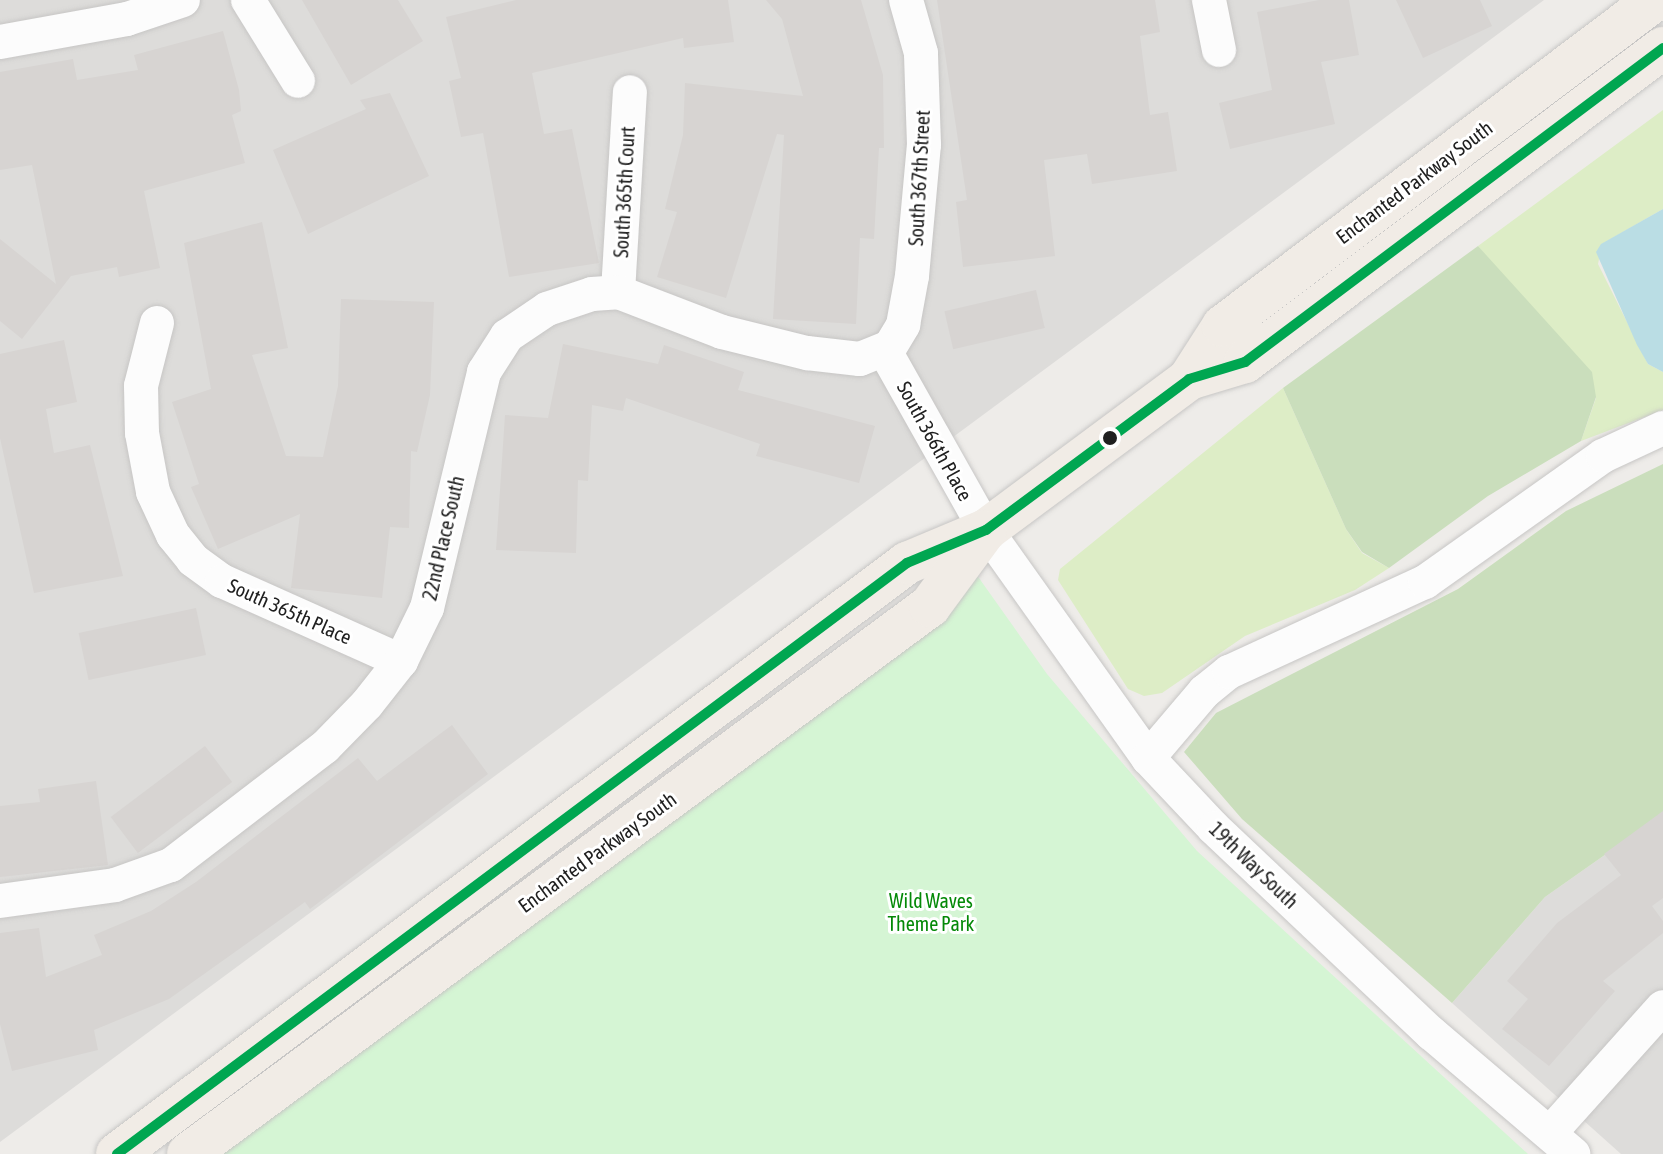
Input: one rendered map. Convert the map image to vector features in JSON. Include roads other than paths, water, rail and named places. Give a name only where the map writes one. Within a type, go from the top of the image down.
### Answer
[{"type":"main road","name":"Enchanted Parkway South","points":[[1189,379],[1223,326],[1655,0]]},
{"type":"main road","name":"Enchanted Parkway South","points":[[117,1154],[907,563],[986,530],[1189,379],[1245,362],[1663,48]]},
{"type":"main road","name":"Enchanted Parkway South","points":[[188,1154],[930,606],[986,530]]},
{"type":"street","points":[[0,42],[118,21],[183,0]]},
{"type":"street","points":[[248,0],[298,81]]},
{"type":"street","name":"South 367th Street","points":[[885,351],[898,337],[906,310],[923,159],[921,53],[906,0]]},
{"type":"street","points":[[1209,0],[1219,50]]},
{"type":"street","name":"South 365th Court","points":[[618,292],[630,92]]},
{"type":"street","points":[[618,292],[730,335],[786,349],[854,359],[885,351]]},
{"type":"street","name":"22nd Place South","points":[[0,901],[115,885],[171,865],[325,747],[401,661],[436,579],[468,422],[494,354],[507,336],[547,309],[592,294],[618,292]]},
{"type":"street","name":"South 365th Place","points":[[157,323],[141,386],[142,433],[153,492],[173,535],[193,560],[222,581],[401,661]]},
{"type":"street","name":"South 366th Place","points":[[885,351],[986,530]]},
{"type":"street","points":[[1148,758],[1204,692],[1229,672],[1425,582],[1603,456],[1663,428]]},
{"type":"street","name":"19th Way South","points":[[986,530],[1148,758],[1431,1033],[1561,1144]]},
{"type":"street","points":[[1561,1144],[1663,1007]]},
{"type":"water","points":[[1663,209],[1663,372],[1648,364],[1637,345],[1596,252],[1601,244]]},
{"type":"park label","name":"Wild Waves Theme Park","points":[[931,912]]}]
